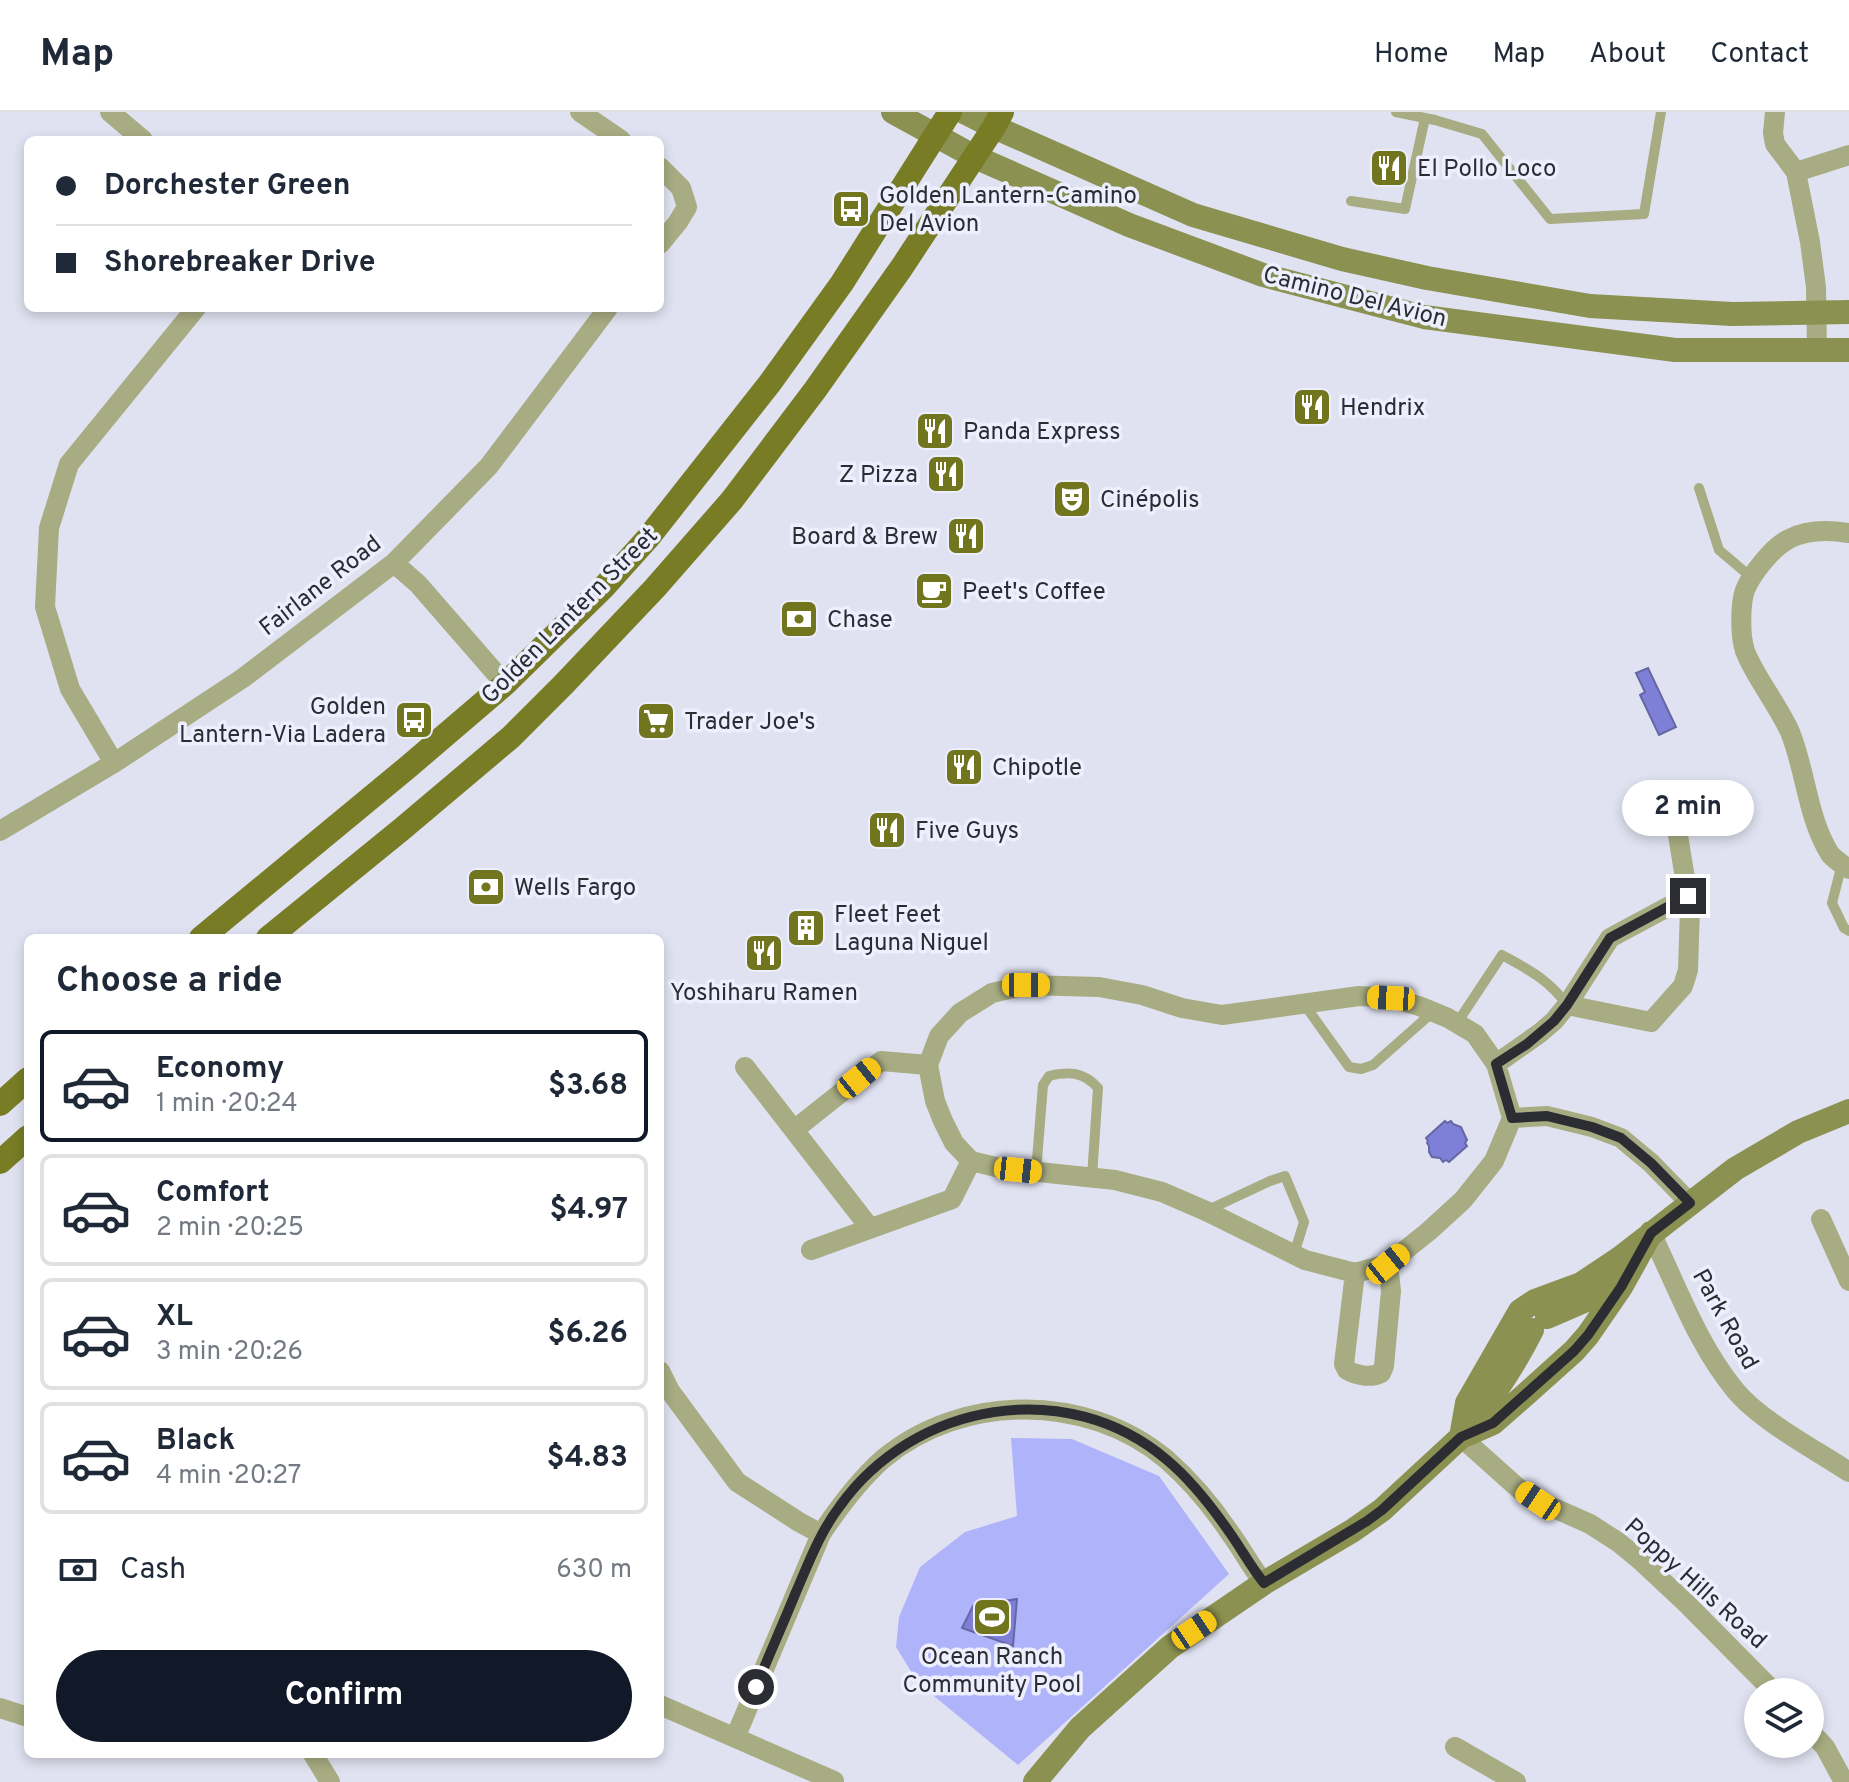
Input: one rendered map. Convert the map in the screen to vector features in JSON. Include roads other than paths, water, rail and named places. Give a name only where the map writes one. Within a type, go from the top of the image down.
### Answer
[{"type":"main road","name":"Camino Del Avion","points":[[893,112],[975,157],[1129,225],[1263,275],[1424,317],[1675,350],[1849,350]]},
{"type":"main road","name":"Golden Lantern Street","points":[[206,934],[505,684],[603,588],[648,538],[770,383],[842,283],[950,112]]},
{"type":"main road","name":"Camino Del Avion","points":[[964,112],[998,120],[1193,215],[1381,268],[1590,306],[1732,314],[1849,312]]},
{"type":"main road","name":"Golden Lantern Street","points":[[273,934],[511,737],[655,588],[732,500],[823,379],[902,267],[998,120]]},
{"type":"main road","points":[[0,1104],[24,1083]]},
{"type":"main road","points":[[1555,1368],[1528,1331],[1520,1311],[1581,1284],[1620,1258],[1735,1169],[1798,1132],[1849,1111]]},
{"type":"main road","points":[[0,1162],[24,1141]]},
{"type":"main road","points":[[1035,1782],[1080,1728],[1170,1647],[1264,1583],[1382,1510],[1461,1437],[1493,1423],[1555,1368],[1588,1335],[1621,1287],[1651,1233]]},
{"type":"main road","points":[[1461,1437],[1467,1403],[1528,1331],[1591,1298],[1620,1258]]},
{"type":"street","points":[[110,112],[138,136]]},
{"type":"street","points":[[580,112],[615,136]]},
{"type":"street","points":[[1775,112],[1775,144],[1796,172],[1810,242],[1816,287],[1817,351]]},
{"type":"street","points":[[1796,172],[1849,155]]},
{"type":"street","points":[[664,171],[681,188],[687,207],[664,239]]},
{"type":"street","points":[[114,763],[70,689],[45,607],[49,528],[69,464],[193,312]]},
{"type":"street","name":"Fairlane Road","points":[[0,831],[114,763],[243,678],[394,563],[489,466],[605,312]]},
{"type":"street","points":[[1846,867],[1832,856],[1813,818],[1803,770],[1789,730],[1745,651],[1742,614],[1745,590],[1771,552],[1790,538],[1813,532],[1835,530],[1849,533]]},
{"type":"street","points":[[394,563],[418,584],[505,684]]},
{"type":"street","points":[[1567,1005],[1651,1022],[1683,986],[1689,957],[1688,896],[1676,823]]},
{"type":"street","points":[[1496,1064],[1540,1033],[1567,1005],[1610,938],[1688,896]]},
{"type":"street","points":[[1026,985],[1099,987],[1222,1015],[1304,1003],[1359,996],[1391,998],[1433,1012],[1475,1034],[1496,1064],[1512,1118],[1494,1161],[1463,1200],[1388,1264],[1355,1273],[1305,1260],[1162,1192],[1115,1180],[1000,1168],[971,1161],[954,1143],[935,1101],[928,1065],[939,1036],[960,1013],[992,993],[1026,985]]},
{"type":"street","points":[[794,1130],[881,1061],[928,1065]]},
{"type":"street","points":[[745,1067],[870,1228]]},
{"type":"street","points":[[1512,1118],[1547,1116],[1621,1138],[1690,1203]]},
{"type":"street","points":[[811,1250],[952,1199],[971,1161]]},
{"type":"street","points":[[1821,1219],[1848,1274]]},
{"type":"street","name":"Park Road","points":[[1651,1233],[1696,1329],[1736,1392],[1765,1417],[1849,1472]]},
{"type":"street","points":[[1355,1273],[1344,1364],[1352,1373],[1374,1376],[1381,1373],[1384,1366],[1391,1291],[1388,1264]]},
{"type":"street","points":[[664,1379],[737,1482],[821,1534]]},
{"type":"street","points":[[735,1738],[821,1534],[841,1504],[867,1474],[907,1443],[939,1426],[976,1415],[1015,1409],[1051,1410],[1073,1414],[1137,1439],[1168,1461],[1198,1491],[1264,1583]]},
{"type":"street","name":"Poppy Hills Road","points":[[1461,1437],[1518,1488],[1538,1501],[1590,1524],[1618,1542],[1696,1613],[1760,1678]]},
{"type":"street","points":[[664,1707],[834,1781]]},
{"type":"street","points":[[0,1708],[24,1716]]},
{"type":"street","points":[[1824,1746],[1844,1782]]},
{"type":"street","points":[[1455,1747],[1516,1782]]},
{"type":"street","points":[[315,1758],[330,1782]]},
{"type":"lane","points":[[1396,112],[1482,134],[1550,219],[1644,214],[1661,112]]},
{"type":"lane","points":[[1351,201],[1405,209],[1425,118]]},
{"type":"lane","points":[[1699,488],[1719,550],[1752,578]]},
{"type":"lane","points":[[1846,867],[1832,903],[1844,928],[1849,931]]},
{"type":"lane","points":[[1457,1023],[1502,955],[1542,977],[1567,1005]]},
{"type":"lane","points":[[1304,1003],[1349,1067],[1361,1069],[1373,1065],[1433,1012]]},
{"type":"lane","points":[[1036,1172],[1043,1085],[1049,1076],[1059,1073],[1082,1075],[1098,1088],[1092,1177]]},
{"type":"lane","points":[[1206,1211],[1285,1176],[1304,1222],[1294,1254]]},
{"type":"place","name":"El Pollo Loco","points":[[1389,168]]},
{"type":"place","name":"Golden Lantern-Camino Del Avion","points":[[851,209]]},
{"type":"place","name":"Hendrix","points":[[1312,407]]},
{"type":"place","name":"Panda Express","points":[[935,431]]},
{"type":"place","name":"Z Pizza","points":[[946,474]]},
{"type":"place","name":"Cinépolis","points":[[1072,499]]},
{"type":"place","name":"Board & Brew","points":[[966,536]]},
{"type":"place","name":"Peet's Coffee","points":[[934,591]]},
{"type":"place","name":"Chase","points":[[799,619]]},
{"type":"place","name":"Golden Lantern-Via Ladera","points":[[414,720]]},
{"type":"place","name":"Trader Joe's","points":[[656,721]]},
{"type":"place","name":"Chipotle","points":[[964,767]]},
{"type":"place","name":"Five Guys","points":[[887,830]]},
{"type":"place","name":"Wells Fargo","points":[[486,887]]},
{"type":"place","name":"Fleet Feet Laguna Niguel","points":[[806,928]]},
{"type":"place","name":"Yoshiharu Ramen","points":[[764,953]]},
{"type":"place","name":"Ocean Ranch Community Pool","points":[[992,1617]]}]
